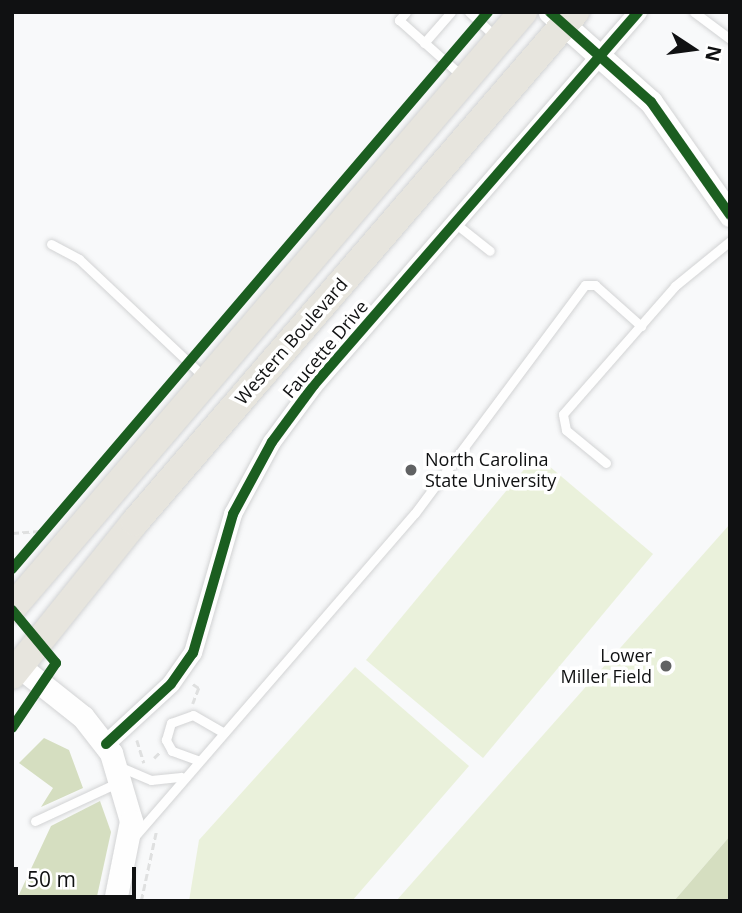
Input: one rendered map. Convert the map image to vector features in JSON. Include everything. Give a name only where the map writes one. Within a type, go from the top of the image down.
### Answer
[{"type":"main road","points":[[12,608],[204,377],[523,12]]},
{"type":"main road","name":"Western Boulevard","points":[[15,667],[563,16]]},
{"type":"street","name":"Faucette Drive","points":[[106,744],[171,684],[192,653],[229,525],[261,458],[314,385],[638,12]]},
{"type":"street","points":[[563,16],[651,102],[730,215]]},
{"type":"street","points":[[15,667],[106,744],[119,773],[129,843],[115,901]]},
{"type":"lane","points":[[406,12],[399,20],[464,78]]},
{"type":"lane","points":[[424,43],[451,12]]},
{"type":"lane","points":[[469,12],[499,39]]},
{"type":"lane","points":[[694,12],[730,38]]},
{"type":"lane","points":[[456,224],[490,251]]},
{"type":"lane","points":[[606,463],[560,422],[675,286],[730,241]]},
{"type":"lane","points":[[51,244],[79,259],[204,377]]},
{"type":"lane","points":[[129,843],[183,776],[415,513],[584,285],[595,285],[641,326]]},
{"type":"lane","points":[[197,760],[172,751],[166,740],[171,723],[193,715],[222,732]]},
{"type":"lane","points":[[35,821],[119,773],[151,780],[183,776]]},
{"type":"path","points":[[28,550],[56,520]]},
{"type":"path","points":[[12,533],[44,531]]},
{"type":"path","points":[[189,681],[200,688],[193,707]]},
{"type":"path","points":[[141,732],[136,742],[148,773]]},
{"type":"path","points":[[141,901],[157,821]]},
{"type":"green space","points":[[536,455],[653,554],[483,758],[366,660]]},
{"type":"green space","name":"Lower Miller Field","points":[[730,524],[730,836],[674,901],[396,901]]},
{"type":"green space","points":[[355,667],[469,766],[352,901],[189,901],[199,840]]},
{"type":"green space","points":[[44,738],[69,750],[83,788],[41,807],[53,788],[19,763]]},
{"type":"green space","points":[[100,801],[111,832],[96,901],[16,901],[51,826]]},
{"type":"green space","points":[[730,836],[730,901],[674,901]]},
{"type":"cycle path","points":[[12,569],[488,12]]},
{"type":"cycle path","points":[[550,12],[651,102],[730,215]]},
{"type":"cycle path","points":[[106,744],[171,684],[193,653],[233,514],[272,442],[314,385],[638,12]]},
{"type":"cycle path","points":[[12,610],[56,663],[12,728]]},
{"type":"place","name":"North Carolina State University","points":[[411,470]]},
{"type":"place","name":"Lower Miller Field","points":[[666,666]]}]
